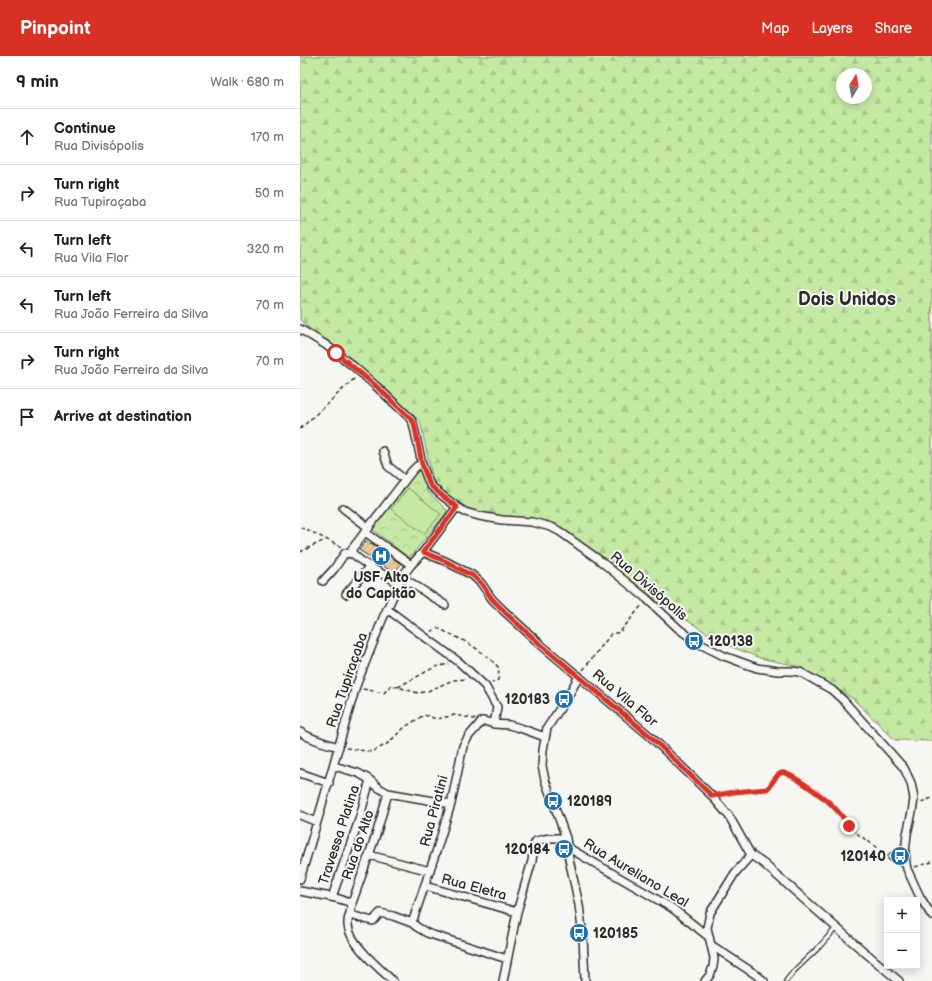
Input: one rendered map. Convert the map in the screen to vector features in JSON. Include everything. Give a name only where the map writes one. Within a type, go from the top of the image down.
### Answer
[{"type":"street","name":"Rua Divisópolis","points":[[300,329],[326,345],[361,373],[409,417],[414,423],[422,464],[430,485],[457,507],[465,512],[479,516],[502,520],[532,522],[559,531],[598,559],[679,629],[698,643],[724,656],[757,668],[800,672],[832,690],[844,700],[904,768],[911,784],[914,792],[905,852],[906,866],[920,897],[932,916]]},
{"type":"street","points":[[383,451],[388,466],[405,480]]},
{"type":"street","points":[[323,581],[346,553],[353,551],[412,471],[422,464]]},
{"type":"street","name":"Rua Tupiraçaba","points":[[300,876],[318,822],[355,688],[387,609],[400,580],[457,507]]},
{"type":"street","points":[[343,508],[367,530],[411,565]]},
{"type":"street","points":[[353,551],[370,566],[400,580],[445,605]]},
{"type":"street","name":"Rua Vila Flor","points":[[423,552],[445,561],[472,575],[481,583],[492,599],[510,617],[651,737],[712,796],[729,816],[751,855],[764,864],[899,981]]},
{"type":"street","points":[[346,594],[370,566]]},
{"type":"street","points":[[387,609],[459,662],[485,686],[496,707],[494,724]]},
{"type":"street","points":[[579,676],[567,698],[547,728],[542,766],[545,780],[566,838],[579,905],[583,937],[585,981]]},
{"type":"street","points":[[482,721],[515,727],[545,737]]},
{"type":"street","name":"Rua Piratini","points":[[412,923],[451,804],[463,746],[469,736],[482,721]]},
{"type":"street","points":[[300,732],[322,743],[339,747]]},
{"type":"street","points":[[334,766],[358,773],[388,793],[451,804]]},
{"type":"street","points":[[300,773],[329,783]]},
{"type":"street","name":"Travessa Platina","points":[[332,897],[360,820],[370,780]]},
{"type":"street","name":"Rua do Alto","points":[[388,793],[379,825],[352,904],[348,929],[355,942],[393,981]]},
{"type":"street","points":[[300,815],[318,822]]},
{"type":"street","points":[[503,981],[517,912],[532,861],[534,845],[536,841],[550,838],[566,838]]},
{"type":"street","name":"Rua Aureliano Leal","points":[[567,847],[672,908],[709,937]]},
{"type":"street","points":[[369,855],[430,870]]},
{"type":"street","points":[[705,981],[710,975],[714,958],[707,928],[710,913],[735,873],[751,855]]},
{"type":"street","points":[[892,857],[906,866]]},
{"type":"street","name":"Rua Eletra","points":[[425,886],[517,912]]},
{"type":"street","points":[[300,890],[332,897],[352,904]]},
{"type":"street","points":[[350,915],[372,921],[380,913],[393,916],[412,923],[427,933],[507,959]]},
{"type":"street","points":[[711,946],[764,981]]},
{"type":"lane","points":[[786,981],[837,927]]},
{"type":"path","points":[[300,429],[361,373]]},
{"type":"path","points":[[300,528],[306,529],[353,551]]},
{"type":"path","points":[[300,552],[326,539]]},
{"type":"path","points":[[579,676],[611,634],[620,632],[647,600]]},
{"type":"path","points":[[424,636],[437,628],[456,635],[490,658],[499,668],[498,680],[485,686]]},
{"type":"path","points":[[398,687],[434,667],[459,662]]},
{"type":"path","points":[[355,688],[384,693],[391,685],[418,693],[428,691],[453,680],[478,680]]},
{"type":"path","points":[[339,747],[372,752],[386,744],[424,714],[437,719],[455,715],[482,721]]},
{"type":"path","points":[[712,796],[767,789],[780,774],[784,772],[831,804],[849,826],[860,836],[892,857]]},
{"type":"path","points":[[913,804],[932,798]]},
{"type":"path","points":[[906,866],[932,862]]},
{"type":"green space","points":[[300,56],[932,56],[932,741],[895,740],[852,698],[797,666],[760,658],[722,643],[662,604],[556,524],[500,521],[466,514],[435,490],[420,421],[357,371],[300,320]]},
{"type":"green space","points":[[419,469],[422,470],[427,491],[446,509],[447,512],[409,558],[371,528]]},
{"type":"green space","points":[[408,488],[441,514],[424,534],[391,509]]},
{"type":"building","name":"USF Alto do Capitão","points":[[366,541],[401,564],[394,573],[359,550]]},
{"type":"place","name":"USF Alto do Capitão","points":[[381,556]]},
{"type":"place","name":"120138","points":[[694,641]]},
{"type":"place","name":"120183","points":[[564,699]]},
{"type":"place","name":"120189","points":[[553,801]]},
{"type":"place","name":"120184","points":[[564,849]]},
{"type":"place","name":"120140","points":[[900,856]]},
{"type":"place","name":"120185","points":[[579,933]]},
{"type":"district","name":"Dois Unidos","points":[[847,299]]},
{"type":"route","points":[[336,353],[354,366],[414,423],[422,464],[430,485],[457,507],[423,552],[445,561],[472,575],[481,583],[492,599],[510,617],[651,737],[712,796],[734,792],[764,790],[770,787],[775,779],[782,772],[784,772],[831,804],[849,826]]}]
